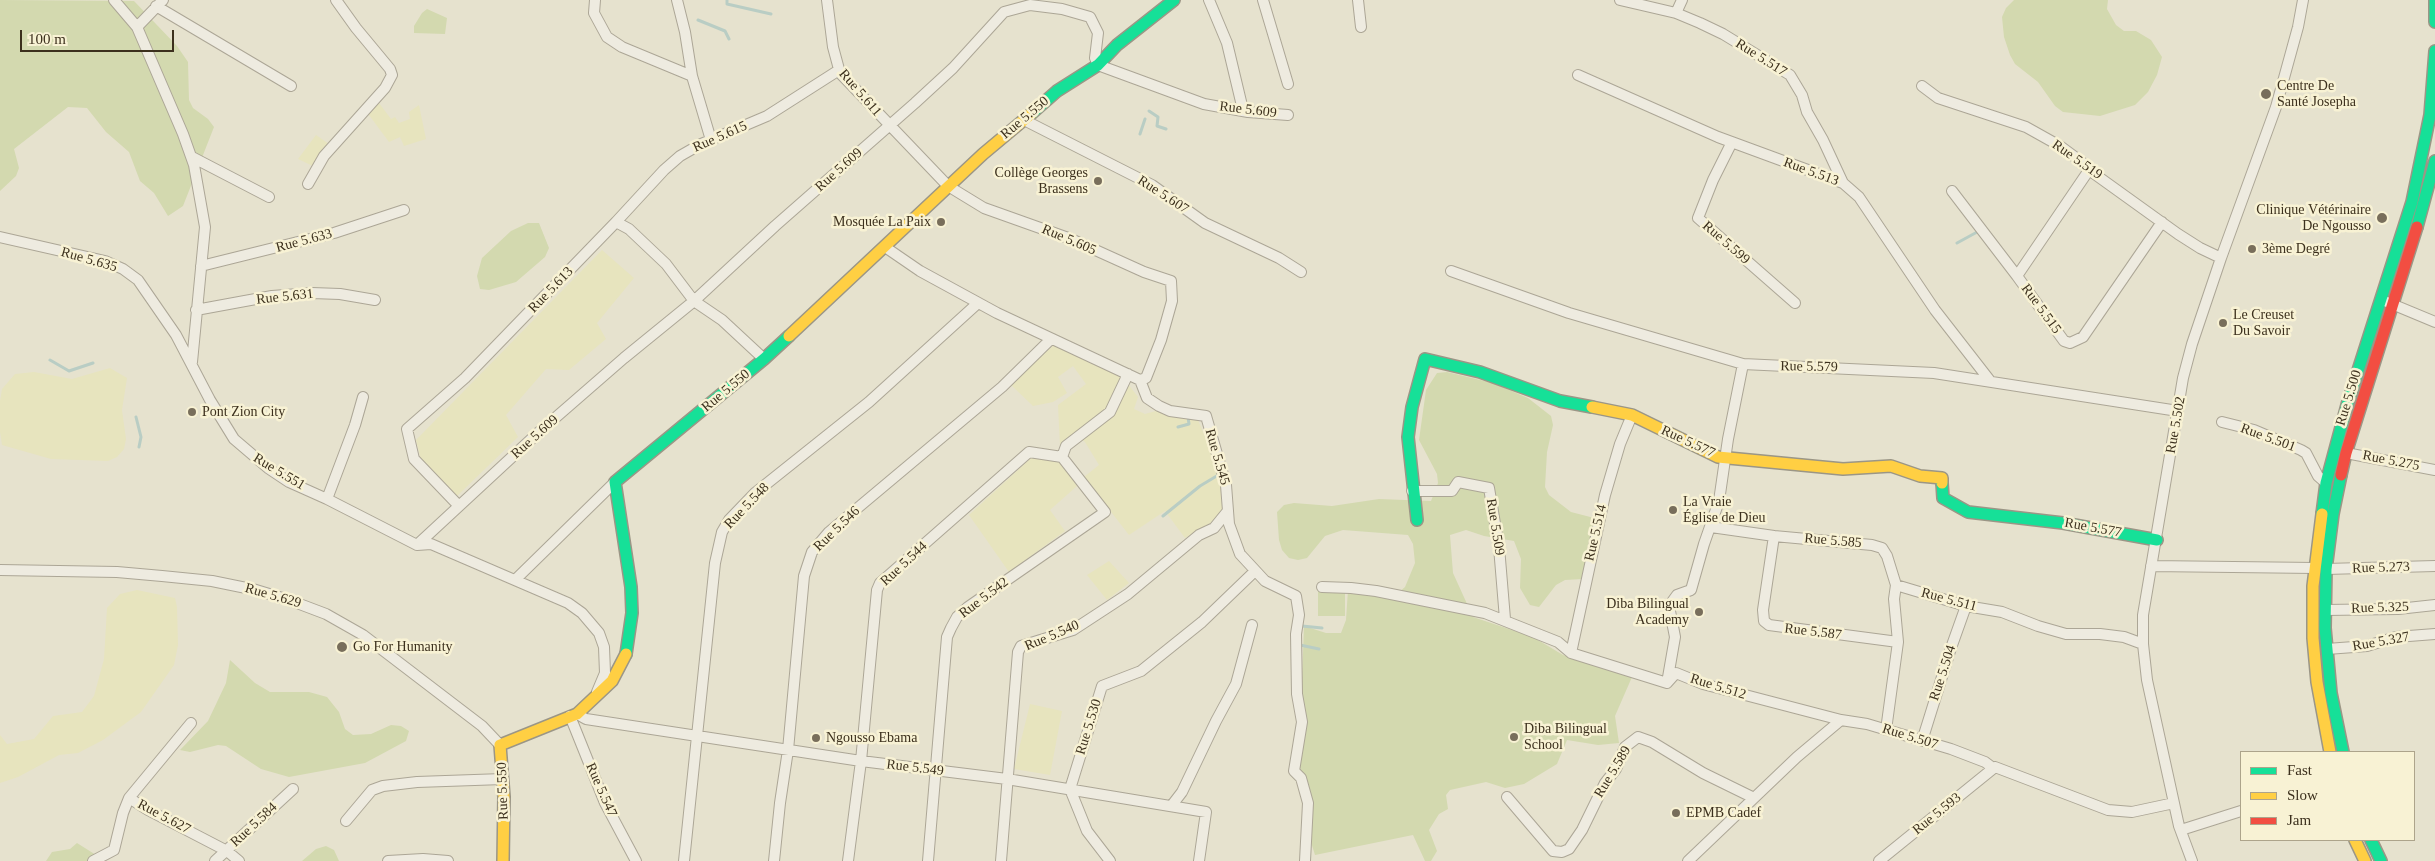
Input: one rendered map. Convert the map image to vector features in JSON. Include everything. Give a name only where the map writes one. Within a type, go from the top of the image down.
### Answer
[{"type":"street","points":[[114,0],[136,27],[192,157],[205,226],[192,363]]},
{"type":"street","points":[[308,184],[329,149],[385,88],[392,75],[390,69],[356,28],[336,0]]},
{"type":"street","points":[[595,0],[594,13],[607,37],[622,47],[692,76]]},
{"type":"street","points":[[677,0],[685,32],[692,76],[711,140]]},
{"type":"street","name":"Rue 5.611","points":[[827,0],[839,70],[847,82],[888,125]]},
{"type":"street","name":"Rue 5.550","points":[[503,861],[503,779],[500,745],[574,715],[591,702],[621,667],[626,655],[630,628],[631,587],[615,482],[764,358],[885,248],[948,186],[1057,91],[1098,65],[1117,45],[1173,0]]},
{"type":"street","points":[[1209,0],[1227,43],[1243,110]]},
{"type":"street","points":[[1263,0],[1288,84]]},
{"type":"street","points":[[1358,0],[1361,27]]},
{"type":"street","name":"Rue 5.517","points":[[1620,0],[1676,13],[1723,34],[1790,75],[1802,95],[1807,112],[1824,140],[1843,183]]},
{"type":"street","points":[[1676,13],[1682,0]]},
{"type":"street","name":"Rue 5.502","points":[[2192,861],[2174,803],[2147,680],[2143,644],[2143,615],[2183,378],[2192,344],[2221,258],[2276,106],[2298,27],[2303,0]]},
{"type":"street","points":[[2434,0],[2435,22]]},
{"type":"street","points":[[136,27],[160,3],[213,42],[291,86]]},
{"type":"street","name":"Rue 5.609","points":[[416,545],[539,432],[624,358],[694,301],[953,68],[1004,12],[1030,5],[1062,9],[1090,17],[1098,33],[1095,58],[1098,65],[1204,104],[1288,115]]},
{"type":"street","name":"Rue 5.500","points":[[2330,751],[2317,682],[2313,638],[2326,484],[2347,405],[2403,235],[2423,155],[2430,115],[2435,51]]},
{"type":"street","name":"Rue 5.615","points":[[616,222],[664,170],[680,156],[711,140],[767,116],[839,70]]},
{"type":"street","name":"Rue 5.513","points":[[1578,75],[1732,142],[1843,183],[1859,197],[1935,310],[1991,382]]},
{"type":"street","name":"Rue 5.519","points":[[1922,86],[1938,98],[1950,101],[1960,108],[2026,127],[2060,146],[2083,163],[2089,170],[2162,222],[2200,248],[2221,258]]},
{"type":"street","name":"Rue 5.607","points":[[1024,120],[1152,185],[1205,223],[1279,258],[1301,272]]},
{"type":"street","name":"Rue 5.605","points":[[888,125],[948,186],[984,208],[1071,239],[1144,272],[1171,281],[1172,300],[1161,340],[1146,378],[1140,380]]},
{"type":"street","name":"Rue 5.599","points":[[1732,142],[1713,180],[1698,218],[1795,303]]},
{"type":"street","points":[[192,157],[269,197]]},
{"type":"street","name":"Rue 5.500","points":[[2343,751],[2331,693],[2320,569],[2346,453],[2426,200],[2435,161]]},
{"type":"street","name":"Rue 5.515","points":[[2089,170],[2017,276],[2064,341],[2070,343],[2078,340],[2088,330],[2162,222]]},
{"type":"street","points":[[1952,191],[2017,276]]},
{"type":"street","name":"Rue 5.633","points":[[201,266],[334,233],[404,210]]},
{"type":"street","points":[[616,222],[629,229],[666,264],[694,301],[722,320],[764,358]]},
{"type":"street","name":"Rue 5.613","points":[[459,506],[414,459],[407,428],[465,378],[616,222]]},
{"type":"street","name":"Rue 5.635","points":[[0,237],[104,261],[123,269],[138,280],[151,297],[192,363]]},
{"type":"street","points":[[885,248],[920,271],[978,303],[1140,380]]},
{"type":"street","name":"Rue 5.579","points":[[1451,271],[1569,313],[1743,364],[1934,373],[2178,410]]},
{"type":"street","name":"Rue 5.631","points":[[196,310],[272,296],[312,293],[340,294],[374,300]]},
{"type":"street","points":[[2382,299],[2435,322]]},
{"type":"street","name":"Rue 5.548","points":[[684,861],[716,563],[722,532],[729,520],[755,494],[869,402],[978,303]]},
{"type":"street","name":"Rue 5.546","points":[[774,861],[788,750],[804,576],[812,552],[829,532],[1002,387],[1051,339]]},
{"type":"street","name":"Rue 5.577","points":[[1417,520],[1412,491],[1408,436],[1412,407],[1425,359],[1480,372],[1560,402],[1632,415],[1704,452],[1727,457],[1843,469],[1891,466],[1920,476],[1942,478],[1943,498],[1968,512],[2063,523],[2157,540]]},
{"type":"street","name":"Rue 5.551","points":[[192,363],[210,400],[234,439],[248,454],[289,482],[328,499],[416,545],[431,544],[568,603],[591,621],[600,633],[604,646],[605,673],[591,702]]},
{"type":"street","points":[[1322,588],[1351,588],[1429,600],[1505,619],[1558,642],[1571,653],[1667,683],[1675,637],[1669,606],[1678,595],[1691,590],[1704,544],[1712,527],[1720,501],[1728,439],[1743,364]]},
{"type":"street","points":[[1062,457],[1066,446],[1110,412],[1128,374]]},
{"type":"street","name":"Rue 5.545","points":[[1140,380],[1147,398],[1159,406],[1170,411],[1206,416],[1226,484],[1227,512],[1240,554],[1266,581],[1296,596],[1299,615],[1296,634],[1297,694],[1302,722],[1294,771],[1301,778],[1308,803],[1306,861]]},
{"type":"street","points":[[328,499],[355,425],[362,397]]},
{"type":"street","name":"Rue 5.514","points":[[1571,653],[1605,495],[1620,444],[1632,415]]},
{"type":"street","name":"Rue 5.501","points":[[2222,422],[2274,437],[2301,450],[2306,453],[2318,476],[2326,484]]},
{"type":"street","name":"Rue 5.544","points":[[848,861],[861,761],[877,590],[880,583],[1029,452],[1062,457]]},
{"type":"street","name":"Rue 5.275","points":[[2346,453],[2435,470]]},
{"type":"street","name":"Rue 5.542","points":[[928,861],[934,770],[947,637],[957,617],[968,607],[1105,512],[1062,457]]},
{"type":"street","points":[[515,580],[615,482]]},
{"type":"street","name":"Rue 5.509","points":[[1412,491],[1452,491],[1458,482],[1489,488],[1499,547],[1505,619]]},
{"type":"street","name":"Rue 5.540","points":[[1001,861],[1018,652],[1021,646],[1073,630],[1128,594],[1199,535],[1214,528],[1227,512]]},
{"type":"street","points":[[1712,527],[1774,536]]},
{"type":"street","name":"Rue 5.587","points":[[1774,536],[1763,610],[1764,621],[1769,625],[1898,642]]},
{"type":"street","name":"Rue 5.585","points":[[1774,536],[1872,544],[1882,548],[1887,556],[1896,585]]},
{"type":"street","name":"Rue 5.273","points":[[2151,566],[2320,569],[2435,566]]},
{"type":"street","name":"Rue 5.629","points":[[0,570],[117,572],[212,581],[256,590],[295,602],[326,614],[363,635],[482,726],[500,745]]},
{"type":"street","name":"Rue 5.530","points":[[1070,790],[1102,686],[1141,671],[1202,622],[1255,571]]},
{"type":"street","points":[[1886,730],[1898,642],[1894,599],[1896,585]]},
{"type":"street","name":"Rue 5.511","points":[[1896,585],[1966,606],[2002,612],[2038,626],[2066,634],[2100,634],[2124,637],[2143,644]]},
{"type":"street","name":"Rue 5.325","points":[[2325,610],[2398,609],[2435,605]]},
{"type":"street","name":"Rue 5.504","points":[[1922,741],[1950,648],[1966,606]]},
{"type":"street","points":[[1172,806],[1182,792],[1236,684],[1252,625]]},
{"type":"street","name":"Rue 5.327","points":[[2327,649],[2366,646],[2396,637],[2435,634]]},
{"type":"street","name":"Rue 5.512","points":[[1667,683],[1676,673],[1703,684],[1841,720]]},
{"type":"street","name":"Rue 5.549","points":[[574,715],[586,719],[861,761],[1007,779],[1206,812],[1199,861]]},
{"type":"street","name":"Rue 5.547","points":[[574,715],[605,803],[636,861]]},
{"type":"street","points":[[1688,861],[1754,798],[1841,720]]},
{"type":"street","name":"Rue 5.507","points":[[1841,720],[1886,730],[1976,758],[1986,762],[1993,768],[1995,767],[2108,810],[2132,812],[2174,803]]},
{"type":"street","points":[[129,798],[190,723]]},
{"type":"street","name":"Rue 5.589","points":[[1507,797],[1553,851],[1562,852],[1569,849],[1582,830],[1605,783],[1616,769],[1625,747],[1638,737],[1652,742],[1703,772],[1754,798]]},
{"type":"street","name":"Rue 5.593","points":[[1879,861],[1995,767]]},
{"type":"street","points":[[346,821],[372,790],[383,786],[417,782],[503,779]]},
{"type":"street","name":"Rue 5.584","points":[[215,861],[293,789]]},
{"type":"street","points":[[1070,790],[1087,831],[1110,861]]},
{"type":"street","name":"Rue 5.627","points":[[92,861],[114,850],[122,813],[129,798],[226,851],[239,861]]},
{"type":"street","points":[[2181,830],[2240,811]]},
{"type":"street","points":[[2355,841],[2365,861]]},
{"type":"street","points":[[2371,841],[2381,861]]},
{"type":"street","points":[[388,861],[423,859],[448,861]]},
{"type":"shaded area","points":[[379,103],[391,119],[395,117],[399,123],[410,119],[409,112],[419,105],[426,139],[404,146],[400,137],[389,142],[366,111]]},
{"type":"shaded area","points":[[316,135],[329,144],[315,167],[298,159]]},
{"type":"shaded area","points":[[602,250],[634,278],[597,323],[606,339],[569,370],[546,369],[506,415],[518,437],[457,496],[421,460],[416,440]]},
{"type":"shaded area","points":[[1055,344],[1092,364],[1121,375],[1138,397],[1134,409],[1145,414],[1156,411],[1180,414],[1198,420],[1222,477],[1225,503],[1221,517],[1185,538],[1165,511],[1129,535],[1084,477],[1099,465],[1085,442],[1076,435],[1060,446],[1058,405],[1086,384],[1073,366],[1058,377],[1067,393],[1053,402],[1033,406],[1010,384]]},
{"type":"shaded area","points":[[110,368],[127,378],[122,410],[126,439],[124,449],[117,457],[108,461],[51,459],[2,445],[0,401],[2,389],[15,374],[34,372],[72,379]]},
{"type":"shaded area","points":[[1031,458],[1060,461],[1077,486],[1050,510],[1065,531],[1009,572],[969,515]]},
{"type":"shaded area","points":[[1109,561],[1129,583],[1107,600],[1087,575]]},
{"type":"shaded area","points":[[137,590],[175,598],[177,607],[178,645],[174,665],[141,712],[103,740],[78,753],[59,755],[18,777],[0,783],[0,735],[7,744],[34,739],[53,716],[82,712],[94,696],[104,659],[107,608],[120,594]]},
{"type":"shaded area","points":[[1030,704],[1062,711],[1050,775],[1014,769]]},
{"type":"green space","points":[[0,0],[134,1],[177,46],[188,62],[189,100],[193,108],[208,119],[214,127],[183,206],[168,216],[154,193],[140,181],[129,152],[106,132],[87,108],[68,107],[14,149],[19,168],[16,176],[0,191]]},
{"type":"green space","points":[[2014,0],[2108,0],[2107,9],[2116,25],[2124,31],[2136,31],[2151,40],[2162,57],[2157,75],[2148,92],[2135,105],[2100,116],[2063,112],[2055,106],[2038,82],[2015,64],[2010,55],[2004,37],[2002,17],[2006,8]]},
{"type":"green space","points":[[427,9],[447,18],[445,34],[414,33],[414,26],[422,13]]},
{"type":"green space","points":[[528,223],[539,223],[549,248],[545,257],[516,282],[489,290],[480,289],[477,276],[482,258],[511,231]]},
{"type":"green space","points":[[1447,372],[1493,383],[1528,398],[1551,416],[1553,425],[1547,452],[1545,487],[1549,495],[1571,512],[1598,519],[1583,579],[1565,580],[1556,585],[1539,607],[1530,605],[1520,588],[1521,559],[1514,541],[1484,536],[1466,530],[1450,535],[1453,573],[1473,617],[1533,637],[1563,655],[1632,677],[1615,716],[1619,743],[1598,745],[1567,740],[1557,764],[1524,784],[1505,788],[1486,782],[1450,790],[1446,795],[1448,809],[1439,814],[1429,830],[1437,851],[1431,861],[1425,861],[1413,835],[1315,855],[1310,839],[1310,791],[1299,765],[1304,626],[1326,633],[1341,633],[1346,620],[1348,590],[1370,596],[1398,593],[1405,587],[1415,563],[1413,544],[1408,535],[1343,530],[1325,536],[1307,558],[1298,560],[1289,558],[1282,550],[1279,540],[1277,512],[1284,505],[1294,503],[1332,506],[1379,499],[1431,501],[1438,483],[1437,474],[1419,440],[1426,390],[1437,373]]},
{"type":"green space","points":[[1318,590],[1345,590],[1345,616],[1318,616]]},
{"type":"green space","points":[[230,660],[255,683],[270,692],[309,692],[327,697],[339,712],[345,729],[353,735],[371,734],[391,725],[401,726],[409,731],[406,741],[365,763],[289,777],[261,769],[226,746],[218,745],[190,752],[180,750],[208,721],[226,683]]},
{"type":"green space","points":[[77,843],[96,855],[99,861],[46,861],[52,852],[70,849]]},
{"type":"green space","points":[[326,846],[334,850],[339,861],[302,861],[316,849]]},
{"type":"waterway","points":[[727,0],[727,4],[771,14]]},
{"type":"waterway","points":[[698,20],[725,31],[729,39]]},
{"type":"waterway","points":[[1149,111],[1158,117],[1157,126],[1166,129]]},
{"type":"waterway","points":[[1140,134],[1145,119]]},
{"type":"waterway","points":[[1957,243],[1979,231]]},
{"type":"waterway","points":[[50,360],[69,371],[93,363]]},
{"type":"waterway","points":[[136,417],[141,437],[139,447]]},
{"type":"waterway","points":[[1178,427],[1189,424],[1188,417]]},
{"type":"waterway","points":[[1163,516],[1200,486],[1220,474]]},
{"type":"waterway","points":[[1302,626],[1322,628]]},
{"type":"waterway","points":[[1300,645],[1319,649]]},
{"type":"traffic: fast","points":[[1032,113],[1057,91],[1098,65],[1117,45],[1174,0]]},
{"type":"traffic: fast","points":[[2435,0],[2435,22]]},
{"type":"traffic: fast","points":[[2322,514],[2326,483],[2347,405],[2412,202],[2430,115],[2435,51]]},
{"type":"traffic: fast","points":[[2417,227],[2435,161]]},
{"type":"traffic: fast","points":[[626,654],[632,613],[631,587],[615,482],[764,359],[789,336]]},
{"type":"traffic: fast","points":[[1417,520],[1408,437],[1412,407],[1425,359],[1480,372],[1560,401],[1592,407]]},
{"type":"traffic: fast","points":[[2341,475],[2333,514],[2326,569],[2325,628],[2331,693],[2343,751]]},
{"type":"traffic: fast","points":[[1942,483],[1943,498],[1968,512],[2063,523],[2157,540]]},
{"type":"traffic: fast","points":[[2371,841],[2381,861]]},
{"type":"traffic: slow","points":[[789,336],[983,154],[1032,113]]},
{"type":"traffic: slow","points":[[1592,407],[1632,415],[1718,457],[1843,469],[1891,466],[1920,476],[1942,478],[1942,483]]},
{"type":"traffic: slow","points":[[2322,514],[2313,586],[2313,638],[2317,682],[2330,751]]},
{"type":"traffic: slow","points":[[503,861],[504,797],[500,745],[577,714],[612,681],[626,654]]},
{"type":"traffic: slow","points":[[2355,841],[2365,861]]},
{"type":"traffic: jam","points":[[2341,475],[2346,453],[2417,227]]},
{"type":"place","name":"Centre De Santé Josepha","points":[[2266,94]]},
{"type":"place","name":"Collège Georges Brassens","points":[[1098,181]]},
{"type":"place","name":"Clinique Vétérinaire De Ngousso","points":[[2382,218]]},
{"type":"place","name":"Mosquée La Paix","points":[[941,222]]},
{"type":"place","name":"3ème Degré","points":[[2252,249]]},
{"type":"place","name":"Le Creuset Du Savoir","points":[[2223,323]]},
{"type":"place","name":"Pont Zion City","points":[[192,412]]},
{"type":"place","name":"La Vraie Église de Dieu","points":[[1673,510]]},
{"type":"place","name":"Diba Bilingual Academy","points":[[1699,612]]},
{"type":"place","name":"Go For Humanity","points":[[342,647]]},
{"type":"place","name":"Diba Bilingual School","points":[[1514,737]]},
{"type":"place","name":"Ngousso Ebama","points":[[816,738]]},
{"type":"place","name":"EPMB Cadef","points":[[1676,813]]}]
